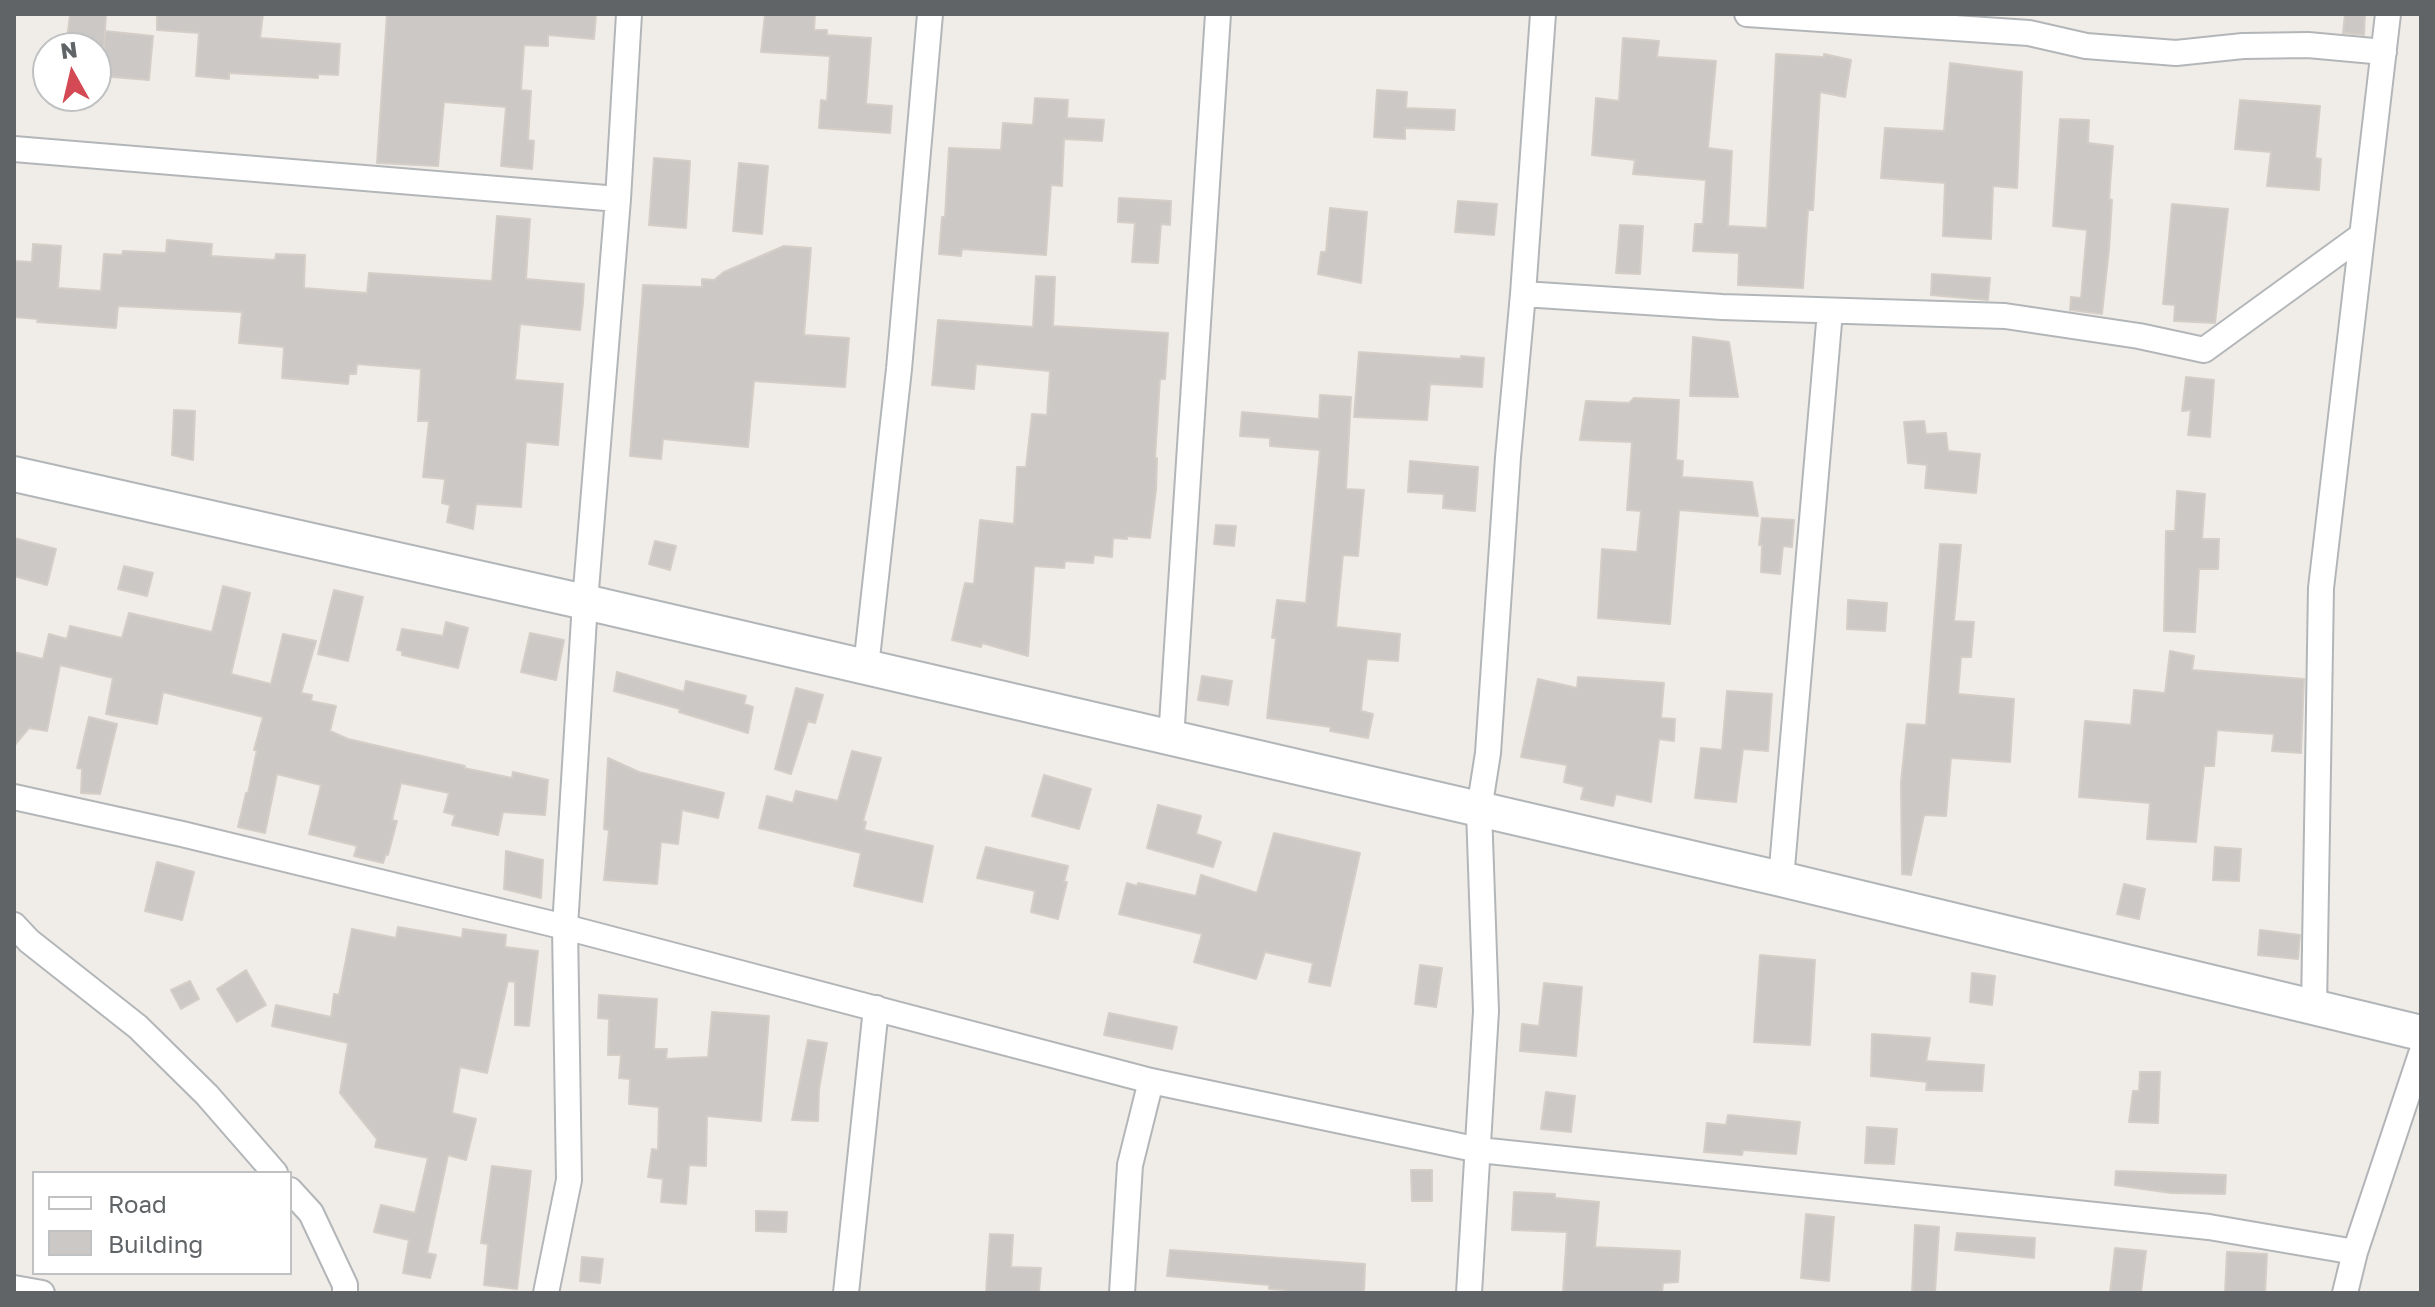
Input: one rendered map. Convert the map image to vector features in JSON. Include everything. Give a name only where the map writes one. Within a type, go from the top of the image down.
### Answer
[{"type":"street","points":[[546,1293],[569,1180],[565,927],[585,602],[618,199],[629,14]]},
{"type":"street","points":[[866,667],[899,369],[930,14]]},
{"type":"street","points":[[1171,739],[1218,14]]},
{"type":"street","points":[[1469,1293],[1486,1011],[1479,810],[1488,753],[1543,14]]},
{"type":"street","points":[[1747,14],[2029,33],[2086,46],[2176,53],[2243,46],[2308,45],[2384,52]]},
{"type":"street","points":[[2314,1008],[2321,588],[2388,14]]},
{"type":"street","points":[[14,149],[618,199]]},
{"type":"street","points":[[1523,294],[1830,311],[2005,316],[2139,336],[2204,350],[2361,236]]},
{"type":"street","points":[[1781,879],[1830,311]]},
{"type":"street","points":[[14,474],[585,602],[1781,879],[2421,1033]]},
{"type":"street","points":[[14,797],[182,834],[565,927],[1151,1081],[1479,1150],[2209,1227],[2355,1252]]},
{"type":"street","points":[[14,925],[29,941],[138,1027],[207,1095],[273,1171]]},
{"type":"street","points":[[846,1293],[876,1008]]},
{"type":"street","points":[[2345,1293],[2355,1252],[2421,1054]]},
{"type":"street","points":[[1122,1293],[1130,1165],[1151,1081]]},
{"type":"street","points":[[292,1192],[311,1213],[345,1285],[345,1293]]},
{"type":"street","points":[[14,1288],[42,1293]]},
{"type":"building","points":[[70,14],[106,14],[105,31],[153,36],[149,80],[112,77],[112,32],[68,32]]},
{"type":"building","points":[[157,14],[263,14],[260,38],[340,44],[338,75],[318,74],[318,78],[229,73],[229,79],[196,76],[199,33],[157,30]]},
{"type":"building","points":[[387,14],[596,14],[594,39],[548,35],[548,46],[524,45],[521,90],[531,91],[528,140],[534,141],[532,169],[501,166],[506,107],[444,102],[438,166],[377,163]]},
{"type":"building","points":[[765,14],[815,14],[814,30],[827,30],[827,35],[871,38],[866,104],[892,106],[890,133],[819,128],[821,100],[827,101],[830,56],[761,52]]},
{"type":"building","points":[[2345,14],[2365,14],[2364,35],[2343,33]]},
{"type":"building","points":[[1623,38],[1659,41],[1657,57],[1716,61],[1708,148],[1732,151],[1728,226],[1767,228],[1776,54],[1824,57],[1824,54],[1851,60],[1845,97],[1820,92],[1813,210],[1808,210],[1803,288],[1738,285],[1739,253],[1693,251],[1695,224],[1703,224],[1706,180],[1633,174],[1635,160],[1592,155],[1596,98],[1619,101]]},
{"type":"building","points":[[1950,63],[2022,72],[2017,188],[1993,186],[1991,239],[1943,236],[1945,183],[1881,178],[1885,128],[1944,131]]},
{"type":"building","points":[[1377,90],[1407,92],[1406,108],[1455,110],[1454,130],[1405,128],[1405,139],[1374,137]]},
{"type":"building","points":[[1035,98],[1068,100],[1067,118],[1104,120],[1102,141],[1064,139],[1062,186],[1051,185],[1046,255],[962,249],[961,256],[939,254],[942,217],[945,217],[949,148],[1001,150],[1003,123],[1033,125]]},
{"type":"building","points":[[2240,100],[2320,106],[2315,158],[2321,159],[2319,190],[2267,186],[2271,152],[2235,149]]},
{"type":"building","points":[[2060,119],[2089,120],[2088,143],[2113,146],[2109,249],[2102,314],[2070,310],[2071,297],[2081,298],[2087,230],[2053,226]]},
{"type":"building","points":[[654,158],[690,161],[686,228],[649,225]]},
{"type":"building","points":[[739,163],[768,166],[762,234],[733,231]]},
{"type":"building","points":[[1119,198],[1171,201],[1170,225],[1161,224],[1158,263],[1132,262],[1135,223],[1118,222]]},
{"type":"building","points":[[1458,201],[1497,204],[1494,235],[1455,232]]},
{"type":"building","points":[[2172,204],[2228,209],[2215,323],[2174,321],[2175,305],[2163,304]]},
{"type":"building","points":[[1330,208],[1367,212],[1361,283],[1318,274],[1321,252],[1326,252]]},
{"type":"building","points":[[497,216],[530,219],[526,279],[584,284],[583,303],[580,330],[520,324],[515,380],[563,384],[558,445],[526,442],[521,507],[476,504],[473,529],[447,522],[450,505],[442,503],[445,479],[423,477],[429,421],[418,421],[421,369],[357,364],[356,374],[349,374],[348,384],[282,378],[284,347],[239,343],[242,312],[118,306],[116,328],[37,322],[38,319],[14,317],[14,261],[32,262],[33,244],[61,246],[58,288],[101,291],[104,254],[122,255],[123,251],[166,253],[167,240],[212,244],[211,256],[275,260],[276,254],[305,255],[304,288],[367,293],[369,273],[492,281]]},
{"type":"building","points":[[1620,225],[1643,226],[1640,274],[1616,273]]},
{"type":"building","points":[[784,246],[811,248],[804,335],[849,338],[845,387],[754,381],[748,447],[663,439],[661,459],[630,456],[643,285],[702,287],[702,279],[714,280],[724,272]]},
{"type":"building","points":[[1932,274],[1990,278],[1988,300],[1931,295]]},
{"type":"building","points":[[1036,276],[1055,277],[1053,326],[1168,333],[1165,379],[1160,379],[1156,490],[1150,538],[1113,538],[1112,557],[1094,555],[1093,563],[1065,561],[1064,568],[1034,566],[1028,656],[982,643],[981,647],[952,640],[965,583],[974,584],[980,520],[1014,524],[1017,467],[1026,467],[1032,414],[1047,415],[1050,371],[976,364],[974,389],[932,385],[938,320],[1033,327]]},
{"type":"building","points":[[1693,337],[1729,342],[1738,397],[1690,396]]},
{"type":"building","points":[[1359,352],[1484,358],[1482,387],[1430,384],[1427,420],[1354,417]]},
{"type":"building","points":[[2186,377],[2214,380],[2210,437],[2188,435],[2191,410],[2182,411]]},
{"type":"building","points":[[1320,395],[1351,397],[1346,489],[1364,490],[1358,556],[1343,555],[1336,627],[1400,634],[1398,661],[1367,659],[1361,711],[1373,714],[1368,738],[1330,731],[1331,727],[1267,718],[1277,600],[1306,603],[1320,450],[1270,446],[1270,438],[1240,436],[1242,412],[1319,419]]},
{"type":"building","points":[[1634,398],[1679,400],[1676,460],[1683,461],[1682,477],[1752,482],[1758,516],[1679,510],[1670,624],[1598,618],[1602,549],[1637,552],[1641,511],[1627,510],[1632,442],[1580,440],[1586,401],[1629,403]]},
{"type":"building","points":[[174,410],[195,411],[193,460],[172,455]]},
{"type":"building","points":[[1924,421],[1926,434],[1946,433],[1948,451],[1980,454],[1976,493],[1925,488],[1927,465],[1908,463],[1904,422]]},
{"type":"building","points":[[1410,461],[1478,467],[1475,511],[1443,508],[1444,494],[1408,492]]},
{"type":"building","points":[[2177,491],[2205,494],[2202,539],[2219,539],[2218,569],[2199,569],[2195,632],[2164,631],[2166,531],[2175,531]]},
{"type":"building","points":[[1762,518],[1794,520],[1792,547],[1783,546],[1780,574],[1761,572],[1762,545],[1759,545]]},
{"type":"building","points":[[1216,525],[1236,526],[1234,546],[1214,544]]},
{"type":"building","points":[[14,538],[56,549],[47,585],[14,576]]},
{"type":"building","points":[[655,541],[676,546],[670,570],[649,564]]},
{"type":"building","points":[[1940,544],[1961,545],[1954,621],[1974,622],[1971,657],[1961,657],[1958,694],[2014,699],[2010,762],[1951,758],[1946,816],[1924,815],[1911,875],[1902,874],[1901,782],[1907,724],[1926,725]]},
{"type":"building","points":[[124,566],[153,573],[147,596],[118,589]]},
{"type":"building","points":[[223,586],[250,593],[231,674],[271,684],[283,634],[316,641],[301,693],[312,695],[311,701],[336,706],[330,731],[348,739],[464,768],[512,778],[513,772],[548,780],[545,815],[503,812],[498,835],[452,825],[455,815],[444,812],[449,793],[401,783],[392,820],[397,821],[383,863],[354,856],[357,846],[309,834],[321,785],[277,774],[265,833],[238,827],[263,717],[163,692],[157,724],[106,714],[113,678],[60,665],[47,731],[29,728],[14,746],[14,652],[43,659],[49,634],[67,639],[70,626],[122,638],[129,613],[212,632]]},
{"type":"building","points":[[334,590],[363,597],[348,661],[318,654]]},
{"type":"building","points":[[1848,600],[1887,603],[1885,631],[1847,629]]},
{"type":"building","points":[[446,622],[468,628],[458,668],[402,655],[402,651],[397,650],[402,629],[443,636]]},
{"type":"building","points":[[530,633],[564,640],[556,680],[521,672]]},
{"type":"building","points":[[2170,651],[2194,656],[2192,670],[2304,679],[2301,753],[2272,751],[2274,734],[2217,730],[2214,766],[2204,766],[2196,842],[2147,839],[2150,803],[2079,797],[2085,721],[2131,725],[2134,690],[2165,693]]},
{"type":"building","points":[[617,672],[684,692],[686,681],[746,696],[744,704],[753,707],[748,733],[679,712],[680,709],[614,691]]},
{"type":"building","points":[[1202,676],[1232,681],[1228,705],[1198,700]]},
{"type":"building","points":[[1578,677],[1664,683],[1661,718],[1675,719],[1674,741],[1659,739],[1651,802],[1616,794],[1613,806],[1581,799],[1584,787],[1564,782],[1567,765],[1521,757],[1538,679],[1577,688]]},
{"type":"building","points":[[796,688],[823,695],[815,723],[808,721],[791,774],[775,769]]},
{"type":"building","points":[[1727,691],[1772,694],[1768,751],[1743,749],[1736,802],[1695,798],[1701,748],[1722,750]]},
{"type":"building","points":[[89,717],[117,724],[100,794],[81,793],[82,769],[77,768]]},
{"type":"building","points":[[852,751],[881,758],[863,821],[866,822],[864,830],[933,846],[922,902],[854,886],[861,853],[759,828],[767,796],[793,803],[796,791],[838,801]]},
{"type":"building","points":[[608,758],[639,772],[724,793],[718,818],[682,810],[678,844],[661,842],[657,884],[604,880],[609,830],[604,829]]},
{"type":"building","points":[[1044,775],[1091,789],[1079,829],[1032,816]]},
{"type":"building","points":[[1158,805],[1201,816],[1196,834],[1221,842],[1213,867],[1147,848]]},
{"type":"building","points":[[1274,833],[1360,853],[1330,986],[1309,982],[1313,963],[1265,952],[1256,979],[1194,962],[1202,934],[1119,914],[1127,883],[1196,896],[1201,875],[1257,893]]},
{"type":"building","points":[[986,847],[1068,866],[1058,919],[1031,912],[1035,891],[977,878]]},
{"type":"building","points":[[2215,847],[2241,849],[2239,881],[2213,880]]},
{"type":"building","points":[[506,851],[543,860],[541,898],[504,889]]},
{"type":"building","points":[[157,862],[194,872],[182,920],[145,911]]},
{"type":"building","points":[[2124,884],[2145,889],[2139,919],[2117,914]]},
{"type":"building","points":[[398,927],[462,938],[463,929],[506,935],[505,947],[538,951],[529,1026],[515,1025],[515,982],[508,981],[487,1073],[460,1067],[452,1113],[476,1119],[466,1160],[448,1155],[427,1253],[436,1255],[430,1278],[403,1273],[409,1240],[374,1232],[381,1205],[415,1213],[428,1158],[375,1147],[377,1139],[340,1093],[348,1043],[272,1026],[276,1005],[331,1017],[334,994],[339,995],[352,929],[396,938]]},
{"type":"building","points":[[2260,930],[2300,935],[2298,959],[2258,955]]},
{"type":"building","points":[[1760,955],[1815,960],[1810,1045],[1754,1042]]},
{"type":"building","points":[[1420,965],[1442,968],[1436,1007],[1415,1004]]},
{"type":"building","points":[[246,970],[266,1005],[237,1022],[217,989]]},
{"type":"building","points":[[1972,973],[1995,976],[1992,1005],[1970,1002]]},
{"type":"building","points":[[190,981],[199,999],[181,1009],[171,990]]},
{"type":"building","points":[[1544,983],[1582,987],[1576,1056],[1520,1051],[1522,1024],[1539,1026]]},
{"type":"building","points":[[599,995],[657,999],[654,1049],[667,1049],[666,1059],[708,1057],[712,1012],[769,1016],[761,1121],[707,1116],[706,1166],[689,1165],[686,1204],[661,1202],[663,1179],[648,1177],[652,1149],[658,1150],[659,1107],[629,1104],[630,1079],[619,1078],[621,1055],[608,1055],[609,1019],[598,1018]]},
{"type":"building","points":[[1109,1013],[1177,1027],[1172,1049],[1104,1035]]},
{"type":"building","points":[[1872,1034],[1930,1038],[1926,1061],[1984,1065],[1982,1091],[1926,1090],[1927,1082],[1871,1076]]},
{"type":"building","points":[[808,1040],[827,1043],[819,1089],[818,1121],[792,1120]]},
{"type":"building","points":[[2140,1072],[2160,1072],[2158,1123],[2129,1122],[2133,1091],[2139,1091]]},
{"type":"building","points":[[1546,1092],[1575,1096],[1571,1132],[1541,1129]]},
{"type":"building","points":[[1728,1115],[1800,1122],[1796,1154],[1743,1150],[1742,1155],[1704,1152],[1707,1123],[1726,1125]]},
{"type":"building","points":[[1867,1127],[1897,1129],[1894,1164],[1865,1163]]},
{"type":"building","points":[[492,1166],[531,1171],[517,1289],[484,1285],[488,1244],[481,1243]]},
{"type":"building","points":[[1411,1170],[1432,1170],[1432,1201],[1412,1201]]},
{"type":"building","points":[[2116,1171],[2226,1175],[2225,1194],[2171,1193],[2115,1185]]},
{"type":"building","points":[[1514,1192],[1555,1194],[1555,1198],[1599,1202],[1595,1247],[1680,1251],[1678,1282],[1663,1283],[1662,1293],[1563,1293],[1567,1232],[1512,1230]]},
{"type":"building","points":[[756,1211],[787,1212],[786,1232],[756,1231]]},
{"type":"building","points":[[1806,1214],[1834,1217],[1829,1281],[1801,1278]]},
{"type":"building","points":[[1915,1225],[1939,1227],[1935,1293],[1912,1293]]},
{"type":"building","points":[[1957,1233],[2035,1238],[2034,1258],[1955,1250]]},
{"type":"building","points":[[990,1234],[1013,1235],[1011,1267],[1041,1268],[1039,1292],[986,1293]]},
{"type":"building","points":[[2115,1248],[2146,1251],[2141,1293],[2110,1293]]},
{"type":"building","points":[[1170,1250],[1365,1264],[1364,1293],[1285,1293],[1285,1290],[1269,1289],[1269,1285],[1167,1276]]},
{"type":"building","points":[[2227,1252],[2267,1254],[2265,1293],[2225,1293]]},
{"type":"building","points":[[582,1257],[603,1259],[600,1283],[580,1281]]}]
